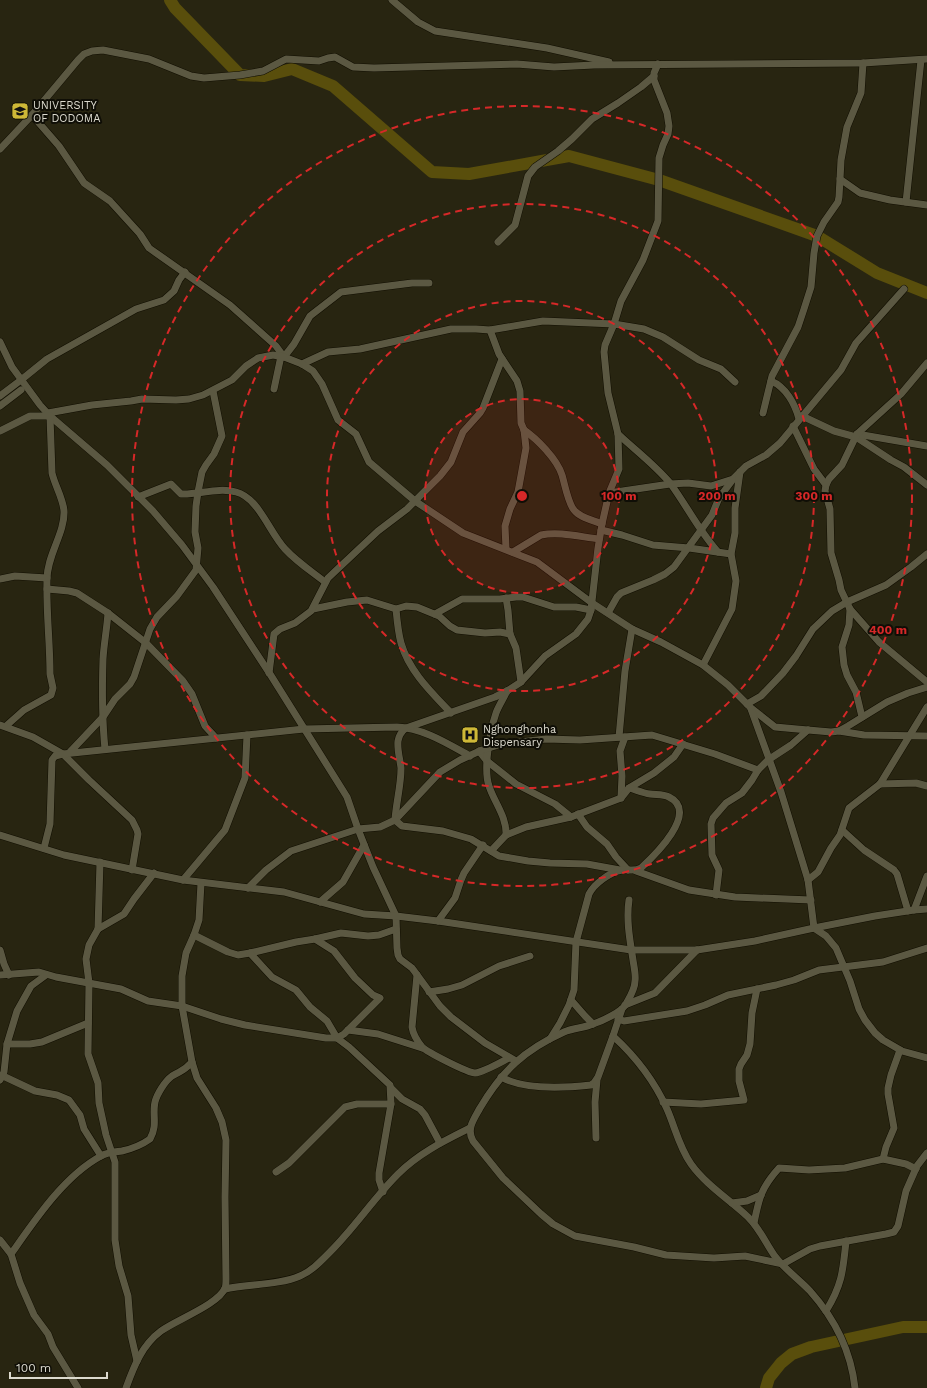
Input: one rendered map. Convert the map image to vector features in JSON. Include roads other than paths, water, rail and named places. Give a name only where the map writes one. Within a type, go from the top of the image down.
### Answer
[{"type":"street","points":[[392,0],[418,22],[435,31],[547,48],[620,65]]},
{"type":"street","points":[[0,149],[32,115],[78,60],[84,54],[92,50],[118,52],[149,60],[191,76],[204,78],[240,75],[263,71],[286,59],[319,61],[335,57],[353,67],[374,68],[517,64],[554,67],[658,64],[863,63],[924,59],[906,202]]},
{"type":"street","points":[[763,413],[771,381],[776,368],[798,327],[811,287],[814,253],[818,236],[824,222],[838,202],[841,160],[847,127],[861,92],[863,63]]},
{"type":"street","points":[[44,848],[50,824],[52,760],[55,756],[67,753],[304,728],[406,728],[495,698],[507,691],[521,682],[539,661],[576,634],[588,619],[591,607],[601,527],[609,492],[619,469],[618,434],[608,393],[604,352],[605,345],[614,324],[621,301],[643,260],[658,221],[659,158],[668,134],[669,121],[654,76],[654,71],[658,64]]},
{"type":"street","points":[[498,242],[515,225],[528,176],[535,167],[572,140],[592,119],[618,103],[654,76]]},
{"type":"street","points":[[32,115],[59,146],[84,183],[110,201],[140,234],[148,248],[230,305],[276,346],[282,356]]},
{"type":"street","points":[[840,179],[860,193],[890,200],[927,205]]},
{"type":"street","points":[[0,396],[47,359],[136,309],[164,300],[174,291],[184,272]]},
{"type":"street","points":[[274,389],[282,356],[299,336],[310,316],[341,292],[412,282],[429,283]]},
{"type":"street","points":[[608,614],[617,597],[621,593],[665,574],[674,567],[712,516],[719,498],[734,478],[746,466],[766,455],[780,443],[800,417],[841,370],[856,343],[904,289]]},
{"type":"street","points":[[302,364],[328,352],[360,349],[444,330],[490,330],[535,322],[614,324],[644,329],[663,337],[700,360],[721,369],[735,382]]},
{"type":"street","points":[[490,330],[499,354],[517,381],[520,391],[521,424],[524,430],[526,452],[518,492],[510,509],[505,526],[509,551]]},
{"type":"street","points":[[0,342],[12,367],[40,405],[107,465],[169,528],[196,563],[269,673],[348,797],[364,846],[396,916],[398,955],[400,959],[408,964],[440,1006],[451,1017],[485,1043],[513,1059]]},
{"type":"street","points":[[0,431],[30,416],[49,414],[87,406],[142,399],[183,400],[203,395],[232,380],[246,366],[258,358],[273,355],[282,356],[302,364],[316,375],[338,420],[356,434],[369,462],[414,501],[463,533],[536,562],[591,607],[608,614],[632,629],[661,642],[703,665],[775,727],[831,732],[838,731],[864,735],[927,736]]},
{"type":"street","points":[[269,673],[274,634],[280,629],[304,617],[313,609],[325,582],[378,531],[407,509],[440,476],[451,462],[463,432],[483,408],[502,359]]},
{"type":"street","points":[[927,363],[901,394],[857,436],[842,465],[829,479],[825,491],[830,509],[831,553],[841,590],[848,606],[887,650],[927,682]]},
{"type":"street","points":[[771,381],[776,382],[785,390],[800,417],[834,431],[857,436],[927,446]]},
{"type":"street","points":[[0,406],[21,390]]},
{"type":"street","points":[[67,753],[103,716],[115,699],[132,681],[150,629],[157,617],[177,596],[195,572],[198,548],[195,532],[198,492],[204,468],[214,454],[221,440],[221,432],[213,391]]},
{"type":"street","points":[[3,726],[20,713],[48,698],[52,692],[53,685],[50,674],[47,578],[51,554],[59,536],[64,512],[62,500],[52,473],[49,414]]},
{"type":"street","points":[[793,426],[814,469],[826,485]]},
{"type":"street","points":[[524,430],[530,434],[560,469],[574,511],[580,516],[601,527],[653,545],[731,554]]},
{"type":"street","points":[[618,434],[670,484],[701,532],[718,552]]},
{"type":"street","points":[[857,436],[927,484]]},
{"type":"street","points":[[703,665],[732,609],[736,581],[731,554],[735,533],[735,508],[740,472]]},
{"type":"street","points":[[609,492],[631,491],[670,484],[688,483],[711,486],[734,478]]},
{"type":"street","points":[[138,496],[168,484],[173,485],[181,494],[228,491],[244,495],[257,508],[280,543],[296,561],[325,582]]},
{"type":"street","points":[[509,551],[546,534],[561,534],[599,539]]},
{"type":"street","points":[[749,706],[783,673],[816,625],[837,608],[848,606],[886,585],[912,568],[927,554]]},
{"type":"street","points":[[0,579],[15,576],[47,578]]},
{"type":"street","points":[[47,589],[73,592],[108,613],[146,643],[183,681],[192,694],[205,726],[216,738]]},
{"type":"street","points":[[435,614],[462,599],[522,597],[554,607],[591,607]]},
{"type":"street","points":[[506,598],[510,634],[516,648],[521,682]]},
{"type":"street","points":[[313,609],[361,600],[376,602],[396,609],[406,606],[413,606],[435,614],[453,629],[510,634]]},
{"type":"street","points":[[848,606],[849,625],[842,647],[843,657],[847,675],[856,692],[862,717]]},
{"type":"street","points":[[396,609],[401,642],[412,667],[419,678],[451,713]]},
{"type":"street","points":[[105,749],[103,716],[103,659],[108,626],[108,613]]},
{"type":"street","points":[[621,798],[622,776],[620,751],[625,671],[632,629]]},
{"type":"street","points":[[838,731],[894,698],[927,687]]},
{"type":"street","points":[[506,835],[505,822],[488,782],[487,761],[488,748],[496,713],[507,691]]},
{"type":"street","points":[[749,706],[792,827],[808,880],[814,928]]},
{"type":"street","points":[[808,880],[818,872],[842,830],[849,808],[880,784],[927,707]]},
{"type":"street","points":[[3,726],[33,737],[67,753],[88,780],[134,823],[138,834],[132,870]]},
{"type":"street","points":[[406,728],[433,737],[470,756]]},
{"type":"street","points":[[395,820],[401,768],[398,740],[402,731],[406,728]]},
{"type":"street","points":[[716,895],[719,870],[712,854],[711,821],[726,803],[742,793],[758,770],[768,760],[791,745],[808,730]]},
{"type":"street","points":[[183,880],[225,830],[245,778],[247,735]]},
{"type":"street","points":[[248,888],[266,870],[287,853],[314,842],[358,829],[380,828],[395,820],[440,772],[453,763],[478,751],[502,744],[530,740],[580,740],[652,735],[758,770]]},
{"type":"street","points":[[491,851],[506,835],[526,827],[575,816],[621,798],[629,788],[669,762],[677,754],[683,744]]},
{"type":"street","points":[[478,751],[487,761],[516,784],[575,816],[607,844],[616,857],[632,871]]},
{"type":"street","points":[[880,784],[916,783],[927,786]]},
{"type":"street","points":[[629,788],[650,794],[668,796],[680,812],[672,833],[666,842],[643,866],[632,871]]},
{"type":"street","points":[[395,820],[402,826],[443,831],[471,839],[499,856],[528,861],[579,863],[632,871],[685,889],[716,895],[811,900]]},
{"type":"street","points":[[842,830],[864,850],[894,870],[911,910]]},
{"type":"street","points":[[0,835],[64,855],[132,870],[201,883],[284,892],[364,914],[438,921],[631,950],[697,950],[755,941],[814,928],[911,910],[927,909]]},
{"type":"street","points":[[438,921],[455,898],[460,880],[483,845]]},
{"type":"street","points":[[320,902],[343,882],[364,846]]},
{"type":"street","points":[[100,862],[98,929],[89,945],[86,959],[89,983],[88,1059],[98,1083],[99,1103],[116,1167],[115,1240],[119,1266],[128,1296],[131,1335],[137,1361]]},
{"type":"street","points":[[550,1040],[560,1023],[574,990],[576,942],[589,894],[597,882],[620,870]]},
{"type":"street","points":[[98,929],[124,914],[138,892],[154,874]]},
{"type":"street","points":[[911,910],[927,876]]},
{"type":"street","points":[[201,883],[198,920],[194,935],[186,953],[182,976],[182,1006],[192,1062],[197,1078],[216,1108],[222,1122],[226,1140],[225,1289]]},
{"type":"street","points":[[596,1138],[595,1102],[597,1079],[618,1019],[635,982],[628,923],[629,900]]},
{"type":"street","points":[[814,928],[832,942],[844,966],[859,1009],[865,1020],[883,1040],[900,1050],[927,1058]]},
{"type":"street","points":[[194,935],[228,952],[238,955],[341,933],[368,936],[379,935],[396,929]]},
{"type":"street","points":[[0,975],[35,972],[121,989],[154,1002],[182,1006],[245,1025],[326,1038],[337,1038],[348,1030],[360,1016],[380,998],[373,995],[355,978],[334,951],[316,939]]},
{"type":"street","points":[[618,1019],[624,1021],[679,1013],[699,1008],[728,995],[785,983],[819,970],[883,962],[927,948]]},
{"type":"street","points":[[0,950],[9,975]]},
{"type":"street","points":[[348,1030],[378,1034],[422,1048],[462,1069],[471,1072],[478,1072],[528,1052],[570,1029],[593,1024],[654,993],[697,950]]},
{"type":"street","points":[[250,953],[272,977],[296,990],[310,1007],[327,1021],[337,1038],[387,1081],[391,1088],[402,1099],[420,1109],[425,1115],[440,1143]]},
{"type":"street","points":[[429,992],[462,985],[503,964],[530,956]]},
{"type":"street","points":[[46,975],[31,986],[19,1005],[7,1044],[1,1078],[35,1091],[57,1095],[69,1100],[80,1115],[84,1129],[101,1156]]},
{"type":"street","points":[[417,975],[412,1028],[422,1048]]},
{"type":"street","points":[[664,1102],[701,1104],[744,1100],[739,1069],[747,1055],[750,1044],[751,1023],[757,989]]},
{"type":"street","points":[[571,1000],[593,1024]]},
{"type":"street","points":[[7,1044],[30,1044],[42,1042],[88,1023]]},
{"type":"street","points":[[613,1036],[629,1051],[643,1068],[656,1088],[664,1102],[682,1148],[690,1162],[698,1172],[754,1223],[774,1255],[810,1290],[826,1311],[846,1347],[855,1388]]},
{"type":"street","points":[[883,1159],[894,1128],[888,1088],[891,1074],[900,1050]]},
{"type":"street","points":[[513,1059],[488,1094],[473,1121],[470,1128],[470,1135],[473,1141],[503,1178],[548,1220],[575,1236],[634,1247],[666,1255],[714,1258],[745,1256],[783,1264],[810,1249],[894,1232],[898,1226],[906,1191],[916,1169],[927,1153]]},
{"type":"street","points":[[11,1254],[46,1207],[67,1183],[101,1156],[128,1149],[150,1139],[155,1121],[155,1105],[158,1096],[171,1077],[185,1070],[192,1062]]},
{"type":"street","points":[[501,1077],[513,1082],[548,1087],[590,1085],[597,1079]]},
{"type":"street","points":[[383,1192],[379,1180],[379,1173],[391,1104],[391,1088]]},
{"type":"street","points":[[276,1172],[289,1163],[345,1107],[356,1104],[391,1104]]},
{"type":"street","points":[[126,1388],[141,1352],[161,1331],[211,1302],[225,1289],[285,1281],[299,1277],[307,1272],[322,1261],[334,1249],[394,1178],[413,1160],[440,1143],[470,1128]]},
{"type":"street","points":[[754,1223],[761,1195],[767,1182],[779,1168],[809,1170],[844,1168],[883,1159],[906,1164],[916,1169]]},
{"type":"street","points":[[732,1203],[747,1201],[761,1195]]},
{"type":"street","points":[[0,1240],[11,1254],[20,1284],[32,1310],[48,1334],[56,1352],[78,1388]]},
{"type":"street","points":[[826,1311],[838,1288],[844,1266],[846,1241]]},
{"type":"waterway","points":[[170,0],[175,8],[240,75],[264,76],[292,69],[333,86],[432,172],[469,174],[569,156],[659,180],[817,236],[877,273],[927,293]]},
{"type":"waterway","points":[[766,1388],[769,1378],[781,1363],[792,1354],[811,1347],[903,1327],[927,1327]]},
{"type":"place","name":"UNIVERSITY OF DODOMA","points":[[20,111]]},
{"type":"place","name":"Nghonghonha Dispensary","points":[[470,735]]}]
